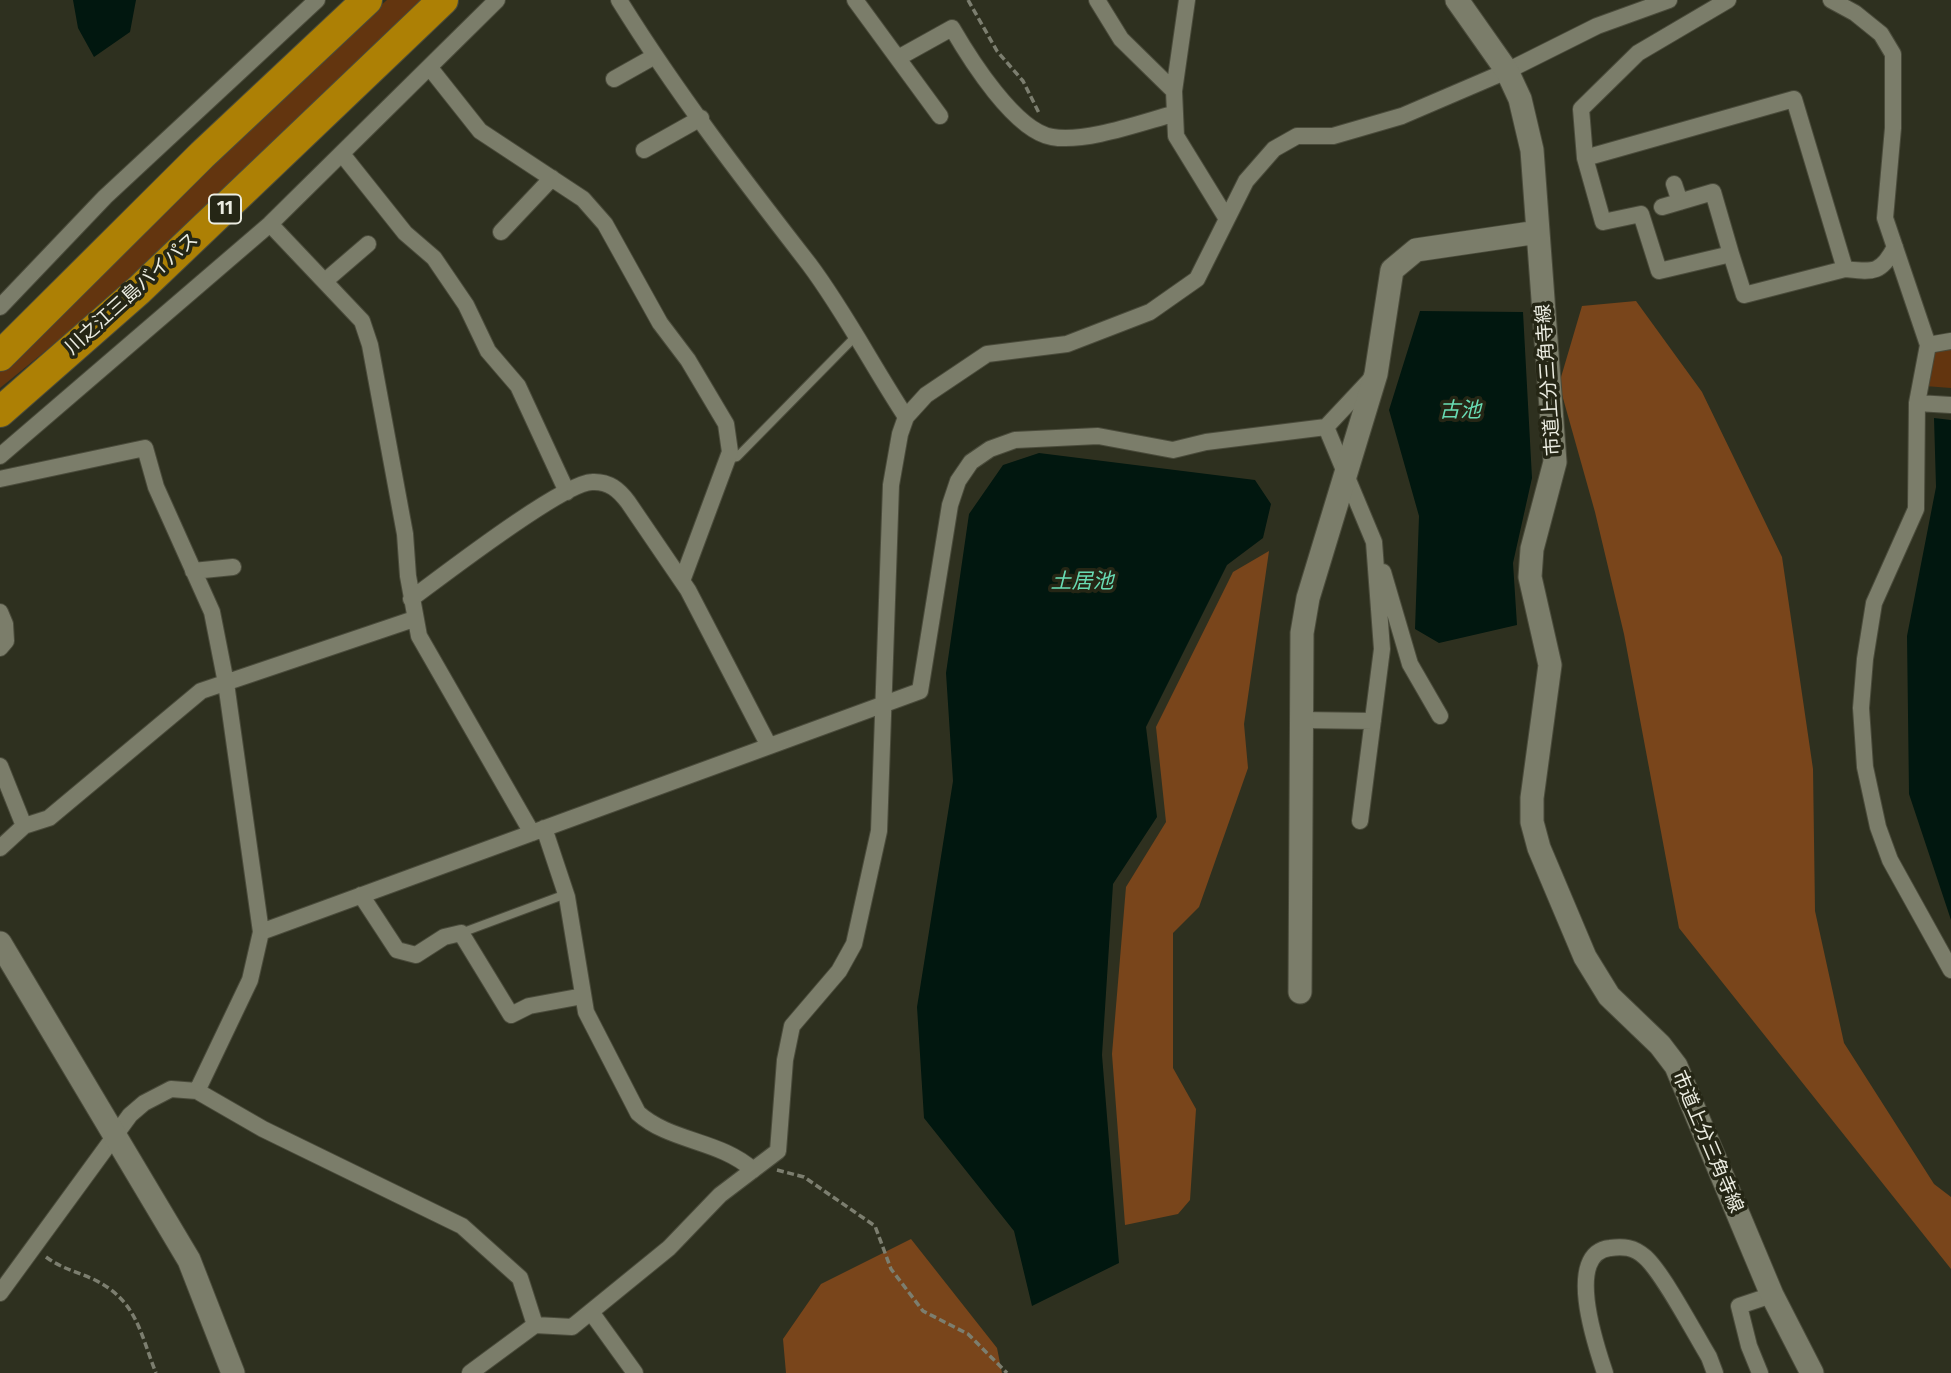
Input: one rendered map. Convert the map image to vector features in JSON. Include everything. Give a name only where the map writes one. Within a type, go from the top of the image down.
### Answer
[{"type":"highway","points":[[0,356],[202,155],[366,0]]},
{"type":"highway","name":"川之江三島バイパス","points":[[0,412],[149,280],[443,0]]},
{"type":"street","points":[[0,307],[105,197],[317,0]]},
{"type":"street","points":[[0,456],[270,224],[497,0]]},
{"type":"street","points":[[619,0],[655,56],[772,218],[810,265],[906,417]]},
{"type":"street","points":[[856,0],[940,116]]},
{"type":"street","points":[[1097,0],[1121,39],[1174,91]]},
{"type":"street","points":[[1187,0],[1174,91],[1173,114],[1177,136],[1227,219]]},
{"type":"street","name":"市道上分三角寺線","points":[[1457,0],[1507,71],[1520,99],[1532,150],[1555,461],[1532,549],[1530,577],[1550,665],[1532,799],[1532,821],[1539,848],[1585,957],[1609,996],[1660,1045],[1676,1066],[1772,1294],[1812,1373]]},
{"type":"street","points":[[470,1373],[535,1325],[572,1327],[669,1248],[720,1195],[778,1151],[785,1060],[792,1027],[839,971],[854,944],[878,831],[891,485],[900,434],[906,417],[926,395],[987,354],[1067,344],[1150,312],[1197,279],[1246,181],[1275,149],[1297,136],[1333,136],[1402,116],[1507,71],[1597,26],[1669,0]]},
{"type":"street","points":[[1728,0],[1638,53],[1581,109],[1585,158],[1603,222],[1641,214],[1660,271],[1731,254]]},
{"type":"street","points":[[1831,0],[1855,13],[1881,34],[1893,54],[1894,116],[1885,218],[1927,345],[1917,403],[1916,509],[1874,603],[1865,659],[1862,720],[1865,767],[1878,827],[1890,860],[1951,970]]},
{"type":"street","points":[[898,58],[953,28],[980,75],[1023,122],[1051,137],[1101,134],[1173,114]]},
{"type":"street","points":[[614,79],[655,56]]},
{"type":"street","points":[[430,68],[480,131],[583,199],[605,224],[660,323],[688,360],[726,424],[728,459],[681,581]]},
{"type":"street","points":[[1585,158],[1794,99],[1845,268]]},
{"type":"street","points":[[644,150],[701,118]]},
{"type":"street","points":[[342,154],[405,233],[434,258],[466,305],[488,351],[518,386],[568,492]]},
{"type":"street","points":[[500,232],[552,178]]},
{"type":"street","points":[[1674,184],[1680,202]]},
{"type":"street","points":[[1662,207],[1713,192],[1744,295],[1845,268],[1872,272],[1887,263],[1895,247]]},
{"type":"street","points":[[270,224],[362,321],[370,345],[405,534],[411,599],[419,636],[538,830],[566,894],[586,1012],[638,1113],[650,1124],[738,1156],[755,1168]]},
{"type":"street","points":[[1300,992],[1302,633],[1306,610],[1376,374],[1392,270],[1403,258],[1416,250],[1538,232]]},
{"type":"street","points":[[325,281],[368,244]]},
{"type":"street","points":[[1927,345],[1951,341]]},
{"type":"street","points":[[261,932],[920,691],[950,505],[958,481],[971,462],[990,449],[1016,440],[1098,436],[1173,450],[1206,442],[1326,427],[1376,374]]},
{"type":"street","points":[[1917,403],[1951,405]]},
{"type":"street","points":[[1326,427],[1374,542],[1410,664],[1440,716]]},
{"type":"street","points":[[0,479],[145,448],[156,488],[212,612],[226,683],[261,932],[250,980],[197,1091]]},
{"type":"street","points":[[411,599],[479,547],[568,492],[592,482],[607,484],[619,490],[681,581],[769,746]]},
{"type":"street","points":[[1360,821],[1382,649],[1374,542]]},
{"type":"street","points":[[193,571],[233,567]]},
{"type":"street","points":[[0,612],[5,624],[6,641],[0,648]]},
{"type":"street","points":[[0,848],[24,827],[49,818],[201,691],[414,619]]},
{"type":"street","points":[[1301,720],[1373,721]]},
{"type":"street","points":[[0,765],[24,827]]},
{"type":"street","points":[[361,895],[397,950],[416,955],[444,937],[461,933],[511,1015],[529,1006],[583,996]]},
{"type":"street","points":[[0,943],[189,1260],[233,1373]]},
{"type":"street","points":[[0,1293],[115,1132],[144,1103],[171,1089],[197,1091],[263,1129],[462,1226],[520,1278],[535,1325]]},
{"type":"street","points":[[1605,1373],[1584,1283],[1588,1261],[1603,1248],[1625,1246],[1645,1257],[1709,1357],[1715,1373]]},
{"type":"street","points":[[1760,1373],[1749,1346],[1739,1306],[1772,1294]]},
{"type":"street","points":[[591,1312],[635,1373]]},
{"type":"lane","points":[[728,459],[737,457],[855,337]]},
{"type":"lane","points":[[461,933],[566,894]]},
{"type":"path","points":[[968,0],[997,51],[1023,81],[1051,137]]},
{"type":"path","points":[[755,1168],[804,1177],[875,1226],[891,1269],[923,1311],[968,1334],[1007,1373]]},
{"type":"path","points":[[33,1248],[61,1268],[94,1279],[129,1304],[156,1373]]},
{"type":"shaded area","points":[[387,0],[424,0],[113,296],[0,388],[0,368],[281,95]]},
{"type":"shaded area","points":[[1636,301],[1702,392],[1782,557],[1813,769],[1815,911],[1844,1043],[1934,1184],[1951,1197],[1951,1269],[1679,928],[1624,634],[1595,512],[1559,384],[1582,306]]},
{"type":"shaded area","points":[[1951,344],[1951,388],[1925,386],[1932,348]]},
{"type":"shaded area","points":[[1269,551],[1244,724],[1248,768],[1199,907],[1173,933],[1173,1068],[1196,1109],[1190,1200],[1178,1214],[1125,1225],[1112,1054],[1126,887],[1166,822],[1156,727],[1233,572]]},
{"type":"shaded area","points":[[911,1239],[997,1348],[1002,1373],[786,1373],[783,1339],[821,1284]]},
{"type":"water","points":[[73,0],[136,0],[130,32],[94,57],[78,28]]},
{"type":"water","name":"古池","points":[[1420,311],[1523,312],[1532,478],[1513,563],[1517,625],[1439,643],[1415,629],[1419,516],[1389,410]]},
{"type":"water","points":[[1934,418],[1951,420],[1951,920],[1909,794],[1907,636],[1936,487]]},
{"type":"water","name":"土居池","points":[[1039,453],[1255,480],[1271,504],[1263,538],[1227,565],[1146,727],[1157,817],[1113,884],[1102,1055],[1119,1263],[1032,1306],[1014,1231],[924,1118],[917,1007],[953,781],[946,673],[969,514],[1003,465]]}]
